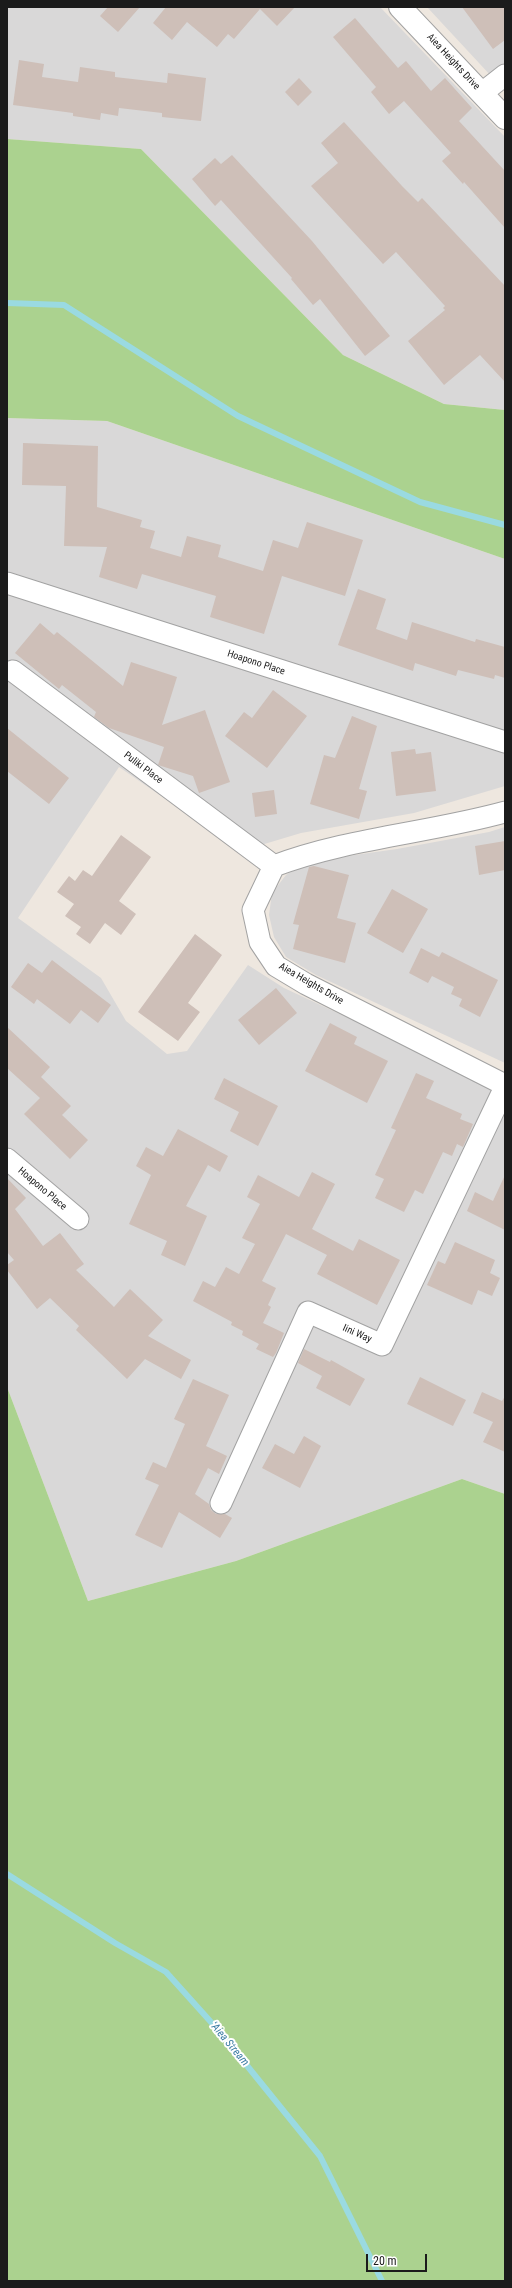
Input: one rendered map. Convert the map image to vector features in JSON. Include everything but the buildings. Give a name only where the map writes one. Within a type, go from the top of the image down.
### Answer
[{"type":"street","name":"Aiea Heights Drive","points":[[400,7],[505,118]]},
{"type":"street","points":[[482,94],[505,75]]},
{"type":"street","name":"Hoapono Place","points":[[7,583],[505,742]]},
{"type":"street","name":"Puliki Place","points":[[13,671],[274,866]]},
{"type":"street","points":[[274,866],[303,855],[460,825],[505,812]]},
{"type":"street","name":"Aiea Heights Drive","points":[[274,866],[254,910],[260,942],[276,966],[306,984],[505,1086]]},
{"type":"street","name":"Iini Way","points":[[221,1503],[308,1312],[382,1345],[505,1086]]},
{"type":"street","name":"Hoapono Place","points":[[7,1159],[78,1219]]},
{"type":"shaded area","points":[[7,7],[380,7],[505,137],[505,410],[444,404],[343,355],[141,149],[7,139]]},
{"type":"shaded area","points":[[427,7],[505,7],[505,91]]},
{"type":"shaded area","points":[[7,418],[107,421],[505,559],[505,786],[414,813],[301,833],[241,851],[119,767],[18,918],[101,978],[126,1021],[167,1054],[187,1051],[248,965],[284,988],[505,1091],[505,1494],[462,1479],[236,1561],[88,1601],[7,1387]]},
{"type":"shaded area","points":[[505,827],[505,1063],[316,975],[286,957],[274,937],[269,915],[272,893],[286,875],[305,862],[397,849],[489,832]]},
{"type":"green space","points":[[7,139],[141,149],[343,355],[444,404],[505,410],[505,559],[107,421],[7,418]]},
{"type":"green space","points":[[7,1387],[88,1601],[236,1561],[462,1479],[505,1494],[505,2281],[7,2281]]},
{"type":"waterway","points":[[7,303],[64,305],[238,416],[420,502],[505,525]]},
{"type":"waterway","name":"ʻAiea Stream","points":[[7,1874],[115,1943],[166,1972],[219,2031],[320,2156],[382,2281]]}]
